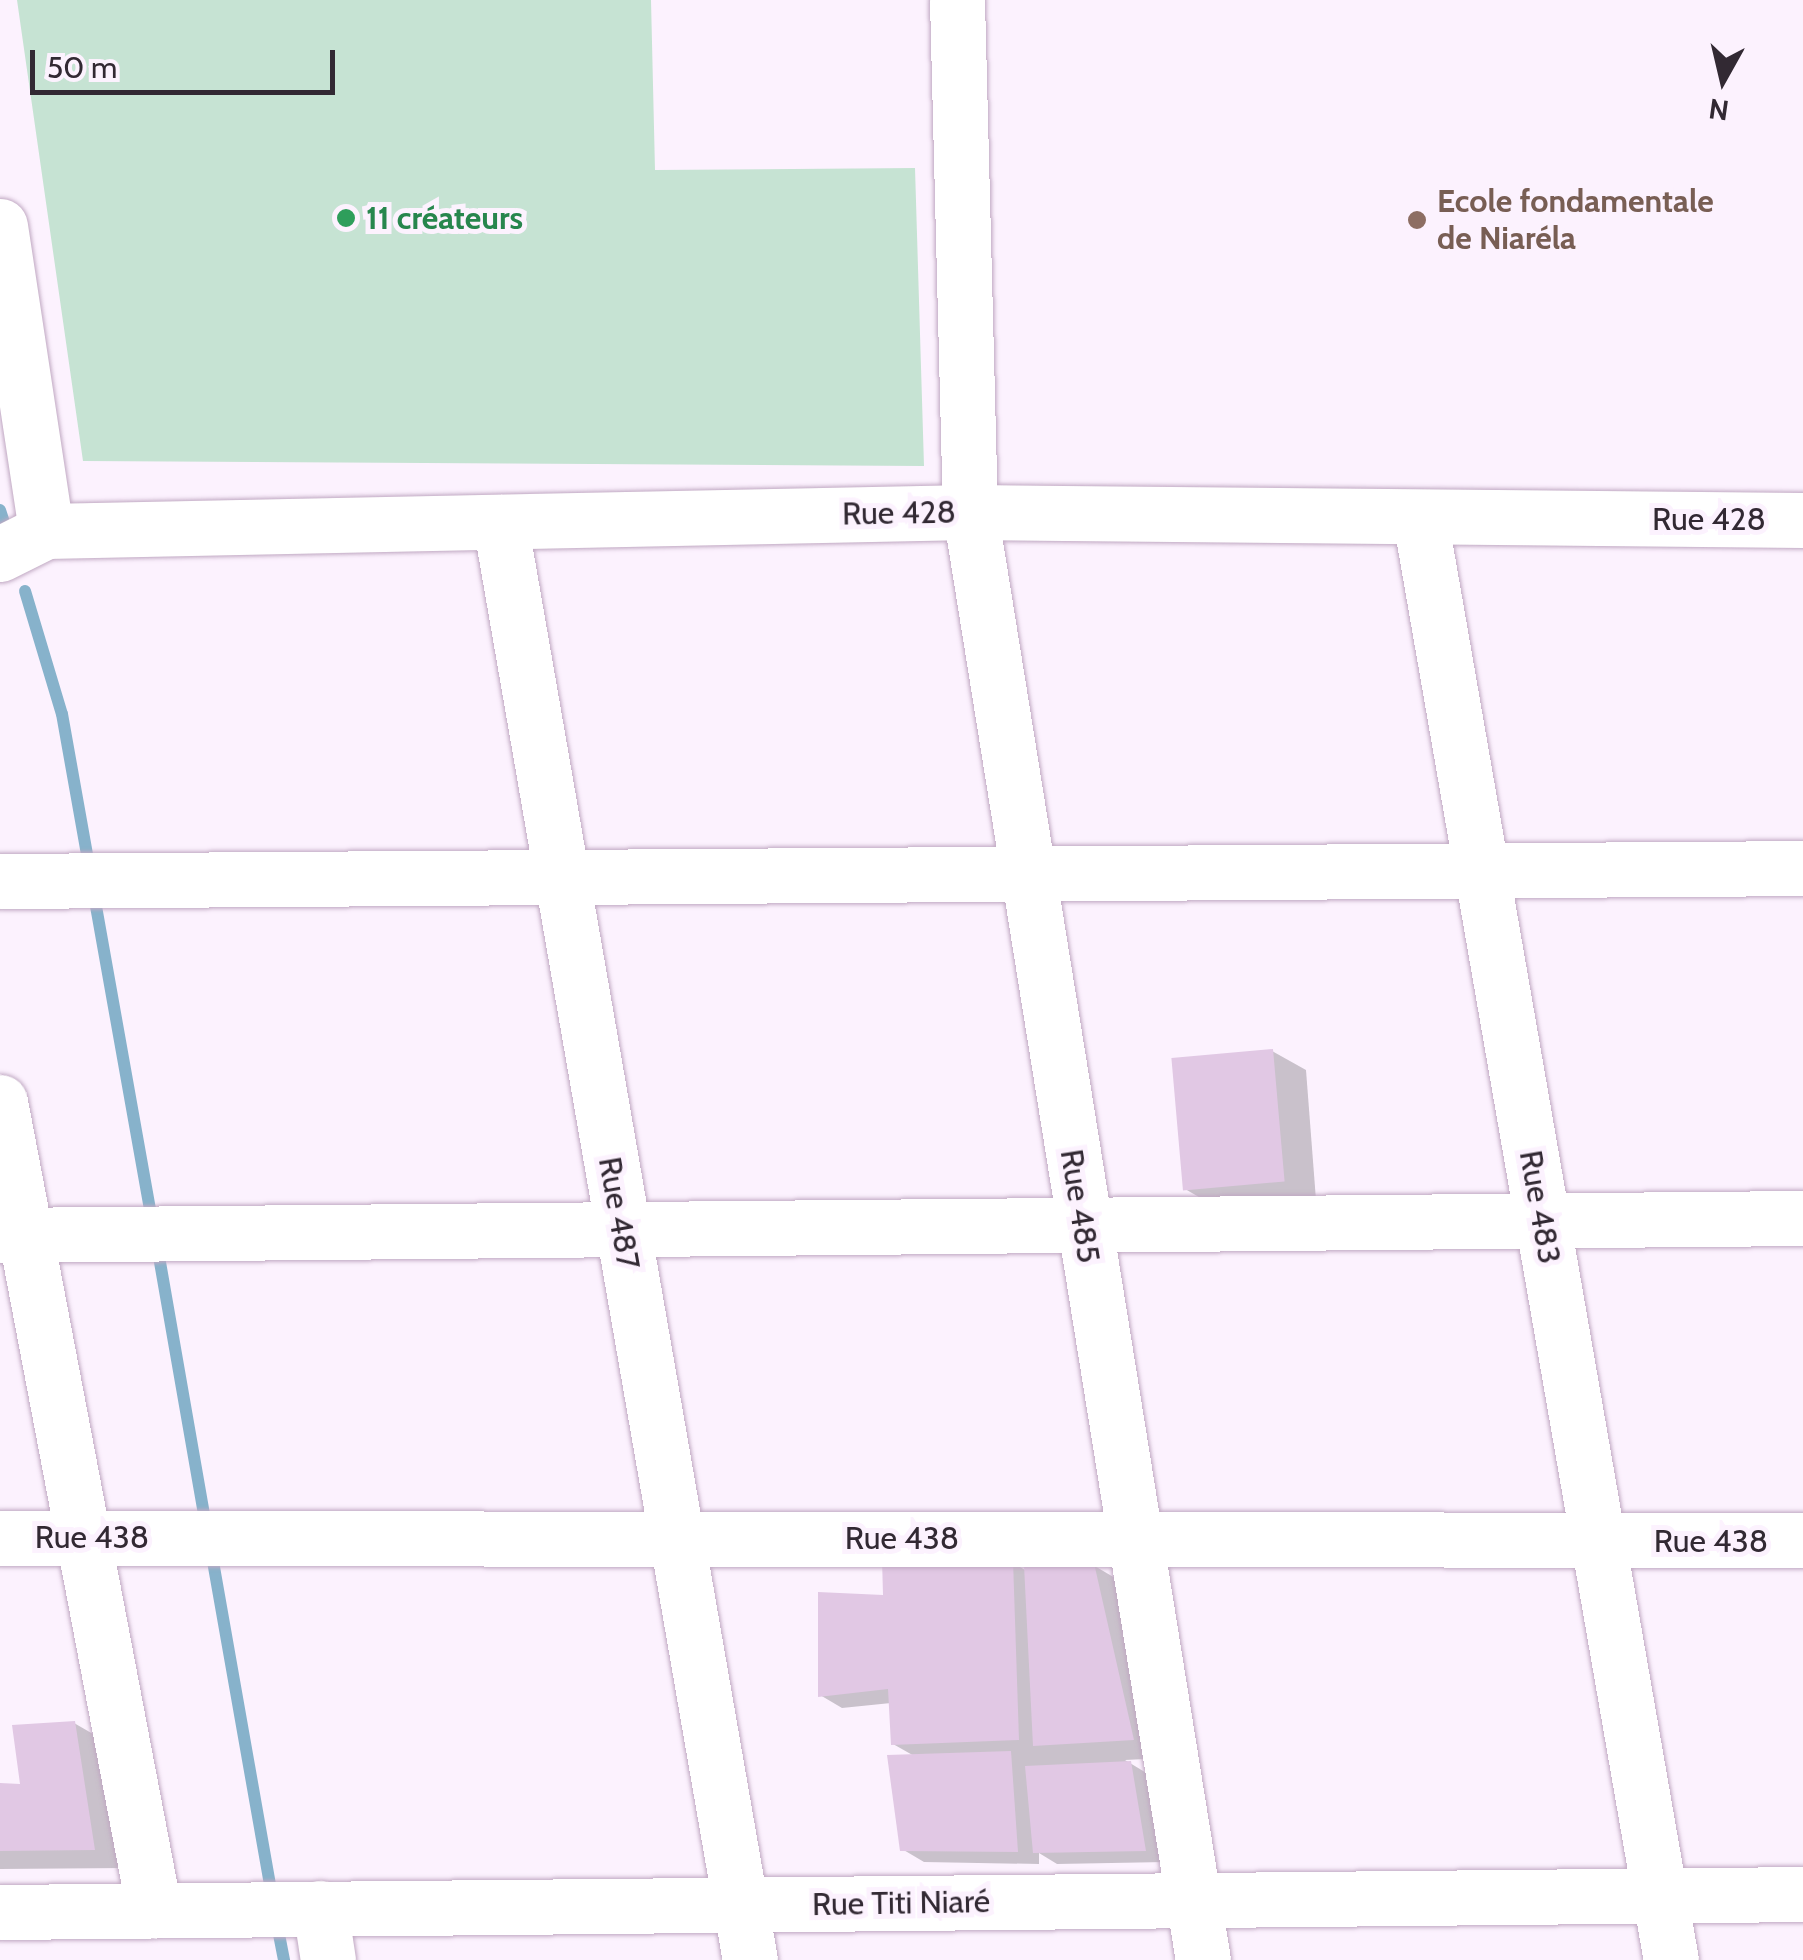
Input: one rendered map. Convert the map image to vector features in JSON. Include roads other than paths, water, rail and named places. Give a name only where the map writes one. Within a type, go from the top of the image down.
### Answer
[{"type":"street","name":"Rue 485","points":[[956,0],[970,512],[1190,1900],[1203,1960]]},
{"type":"street","points":[[0,226],[23,543]]},
{"type":"street","name":"Rue 428","points":[[23,543],[500,522],[970,512],[1803,520]]},
{"type":"street","name":"Rue 483","points":[[1420,518],[1671,1960]]},
{"type":"street","name":"Rue 487","points":[[500,522],[750,1960]]},
{"type":"street","points":[[24,881],[1803,868]]},
{"type":"street","points":[[0,1102],[13,1235],[83,1537],[154,1910]]},
{"type":"street","points":[[13,1235],[1803,1218]]},
{"type":"street","name":"Rue 438","points":[[0,1538],[1803,1540]]},
{"type":"street","name":"Rue Titi Niaré","points":[[0,1912],[154,1910],[301,1921],[738,1904],[1803,1894]]},
{"type":"waterway","points":[[0,510],[6,529]]},
{"type":"waterway","points":[[25,591],[62,714],[89,866]]},
{"type":"waterway","points":[[94,895],[152,1220]]},
{"type":"waterway","points":[[157,1245],[206,1525]]},
{"type":"waterway","points":[[211,1550],[272,1895]]},
{"type":"waterway","points":[[277,1924],[284,1960]]},
{"type":"place","name":"11 créateurs","points":[[346,218]]},
{"type":"place","name":"Ecole fondamentale de Niaréla","points":[[1417,220]]}]
